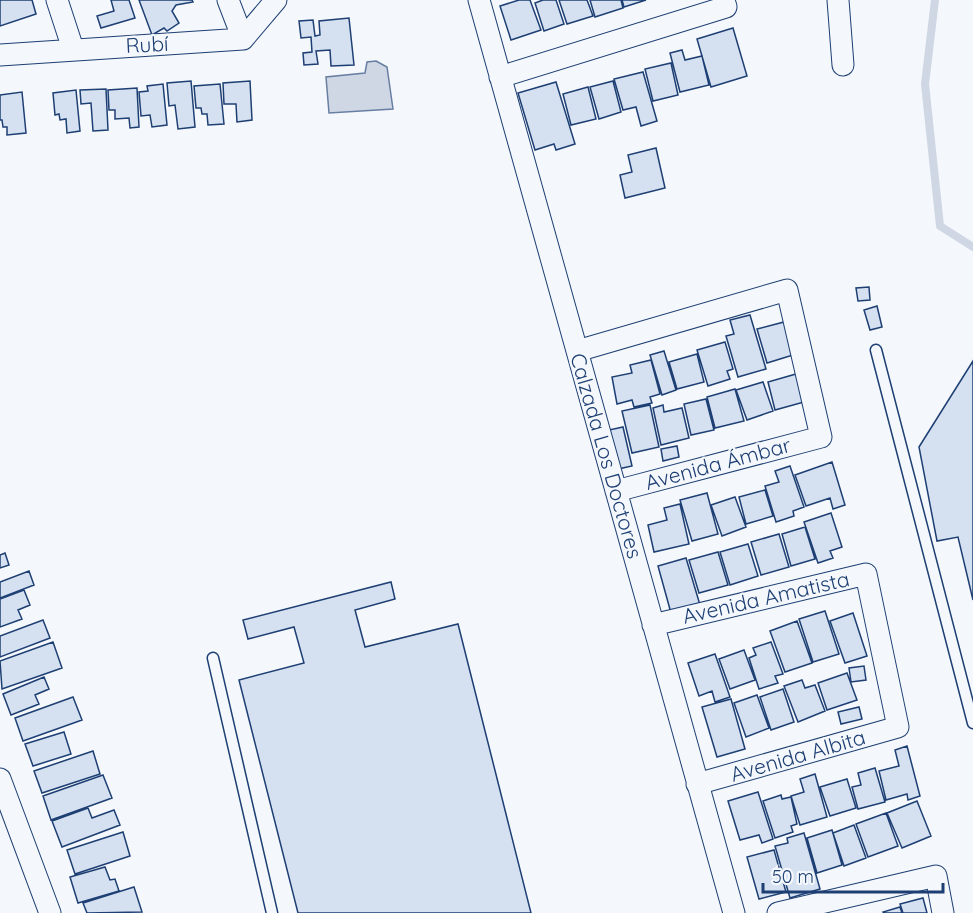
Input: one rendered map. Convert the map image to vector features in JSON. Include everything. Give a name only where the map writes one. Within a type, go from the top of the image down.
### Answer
[{"type":"street","points":[[57,0],[73,49]]},
{"type":"street","points":[[228,0],[243,39],[276,0]]},
{"type":"street","name":"Calzada Los Doctores","points":[[478,0],[734,913]]},
{"type":"street","points":[[838,0],[843,65]]},
{"type":"street","points":[[500,77],[725,4]]},
{"type":"street","name":"Rubí","points":[[0,55],[243,39]]},
{"type":"street","name":"Avenida Ámbar","points":[[577,351],[787,290],[821,437],[615,491]]},
{"type":"street","name":"Avenida Amatista","points":[[653,625],[866,574],[898,727]]},
{"type":"street","name":"Avenida Albita","points":[[698,784],[898,727]]},
{"type":"street","points":[[0,779],[50,913]]},
{"type":"street","points":[[778,913],[936,876],[943,913]]},
{"type":"lane","points":[[876,350],[973,723]]},
{"type":"lane","points":[[213,658],[272,913]]},
{"type":"shaded area","points":[[376,61],[387,67],[393,109],[329,113],[326,77],[365,73],[367,62]]},
{"type":"building","points":[[0,0],[32,0],[36,14],[0,26]]},
{"type":"building","points":[[111,0],[129,0],[135,18],[101,28],[97,16],[114,11]]},
{"type":"building","points":[[139,0],[192,0],[193,2],[176,5],[172,11],[179,23],[167,31],[164,28],[152,35]]},
{"type":"building","points":[[519,0],[530,0],[541,30],[511,40],[500,6]]},
{"type":"building","points":[[543,0],[556,0],[564,24],[544,31],[535,3]]},
{"type":"building","points":[[559,0],[587,0],[593,16],[567,24]]},
{"type":"building","points":[[590,0],[621,0],[623,8],[595,17]]},
{"type":"building","points":[[622,0],[646,0],[624,7]]},
{"type":"building","points":[[349,18],[354,65],[331,66],[330,50],[316,51],[318,64],[304,65],[303,53],[312,52],[311,37],[301,38],[299,21],[313,20],[315,36],[320,35],[319,21]]},
{"type":"building","points":[[733,28],[747,76],[711,87],[697,39]]},
{"type":"building","points":[[682,50],[685,60],[702,56],[709,85],[680,92],[670,53]]},
{"type":"building","points":[[671,63],[678,95],[653,101],[645,69]]},
{"type":"building","points":[[643,72],[657,121],[641,126],[636,107],[623,110],[614,79]]},
{"type":"building","points":[[191,81],[195,127],[178,129],[175,105],[169,106],[167,83]]},
{"type":"building","points":[[250,81],[252,120],[237,122],[236,104],[224,104],[223,83]]},
{"type":"building","points":[[613,81],[621,112],[599,119],[590,87]]},
{"type":"building","points":[[556,82],[575,144],[556,150],[554,144],[535,150],[518,93]]},
{"type":"building","points":[[163,84],[167,125],[152,127],[150,115],[141,116],[139,92],[148,91],[147,86]]},
{"type":"building","points":[[220,84],[224,124],[208,125],[207,114],[202,114],[201,108],[196,108],[194,86]]},
{"type":"building","points":[[588,87],[596,119],[571,125],[563,94]]},
{"type":"building","points":[[137,88],[139,127],[130,128],[129,118],[115,119],[115,110],[109,110],[108,90]]},
{"type":"building","points":[[106,89],[108,130],[93,131],[91,103],[81,104],[80,90]]},
{"type":"building","points":[[76,90],[80,131],[67,133],[66,119],[60,120],[59,114],[55,115],[53,93]]},
{"type":"building","points":[[22,92],[26,133],[7,135],[7,127],[3,127],[2,120],[0,120],[0,95]]},
{"type":"building","points":[[656,148],[665,188],[625,198],[620,175],[632,172],[628,155]]},
{"type":"building","points":[[869,287],[870,300],[858,301],[856,288]]},
{"type":"building","points":[[877,306],[882,327],[870,330],[864,310]]},
{"type":"building","points":[[750,315],[766,369],[738,377],[726,336],[734,334],[730,320]]},
{"type":"building","points":[[784,322],[793,355],[767,363],[757,329]]},
{"type":"building","points":[[725,342],[733,369],[727,371],[730,379],[708,386],[697,350]]},
{"type":"building","points":[[664,351],[676,390],[662,395],[650,355]]},
{"type":"building","points":[[697,354],[704,382],[677,389],[669,362]]},
{"type":"building","points":[[651,360],[660,394],[650,397],[652,403],[634,407],[632,400],[617,404],[612,377],[632,373],[630,365]]},
{"type":"building","points":[[973,361],[973,600],[958,537],[937,541],[919,447]]},
{"type":"building","points":[[796,374],[804,402],[775,410],[768,382]]},
{"type":"building","points":[[763,382],[773,411],[747,420],[736,390]]},
{"type":"building","points":[[735,389],[744,421],[715,428],[707,397]]},
{"type":"building","points":[[706,399],[714,430],[691,435],[684,404]]},
{"type":"building","points":[[650,405],[659,447],[632,453],[622,411]]},
{"type":"building","points":[[663,405],[664,412],[682,408],[689,438],[661,445],[653,408]]},
{"type":"building","points":[[623,427],[632,466],[618,469],[609,430]]},
{"type":"building","points":[[677,446],[679,457],[663,461],[661,449]]},
{"type":"building","points":[[832,462],[845,505],[833,509],[830,498],[806,506],[795,475]]},
{"type":"building","points":[[790,466],[804,507],[793,511],[794,516],[776,522],[765,486],[779,482],[775,471]]},
{"type":"building","points":[[765,490],[773,516],[746,524],[739,497]]},
{"type":"building","points":[[707,493],[718,534],[692,541],[680,500]]},
{"type":"building","points":[[735,497],[746,527],[722,536],[711,505]]},
{"type":"building","points":[[680,504],[689,544],[654,552],[648,525],[667,520],[664,508]]},
{"type":"building","points":[[831,513],[842,547],[830,551],[833,558],[818,563],[804,522]]},
{"type":"building","points":[[805,527],[815,559],[791,566],[782,534]]},
{"type":"building","points":[[779,534],[789,567],[761,575],[751,542]]},
{"type":"building","points":[[748,544],[758,576],[730,585],[720,552]]},
{"type":"building","points":[[718,552],[728,585],[699,593],[689,560]]},
{"type":"building","points":[[5,553],[9,565],[0,568],[0,555]]},
{"type":"building","points":[[686,558],[700,605],[671,613],[658,566]]},
{"type":"building","points":[[29,571],[34,585],[0,598],[0,582]]},
{"type":"building","points":[[391,582],[395,599],[355,610],[365,647],[458,624],[531,913],[298,913],[239,680],[304,663],[294,627],[248,639],[243,620]]},
{"type":"building","points":[[24,590],[30,605],[18,610],[22,619],[0,627],[0,599]]},
{"type":"building","points":[[825,611],[839,654],[813,662],[799,619]]},
{"type":"building","points":[[853,613],[867,656],[845,663],[830,621]]},
{"type":"building","points":[[43,620],[50,638],[0,657],[0,636]]},
{"type":"building","points":[[797,621],[812,663],[785,672],[770,631]]},
{"type":"building","points":[[53,642],[62,668],[2,689],[0,661]]},
{"type":"building","points":[[771,642],[783,674],[775,676],[778,683],[759,689],[749,658],[756,655],[753,648]]},
{"type":"building","points":[[744,650],[755,680],[730,689],[719,659]]},
{"type":"building","points":[[715,654],[730,697],[715,702],[712,691],[699,696],[688,663]]},
{"type":"building","points":[[864,666],[866,680],[851,682],[849,668]]},
{"type":"building","points":[[847,673],[857,700],[827,710],[818,683]]},
{"type":"building","points":[[44,677],[49,689],[35,695],[39,704],[11,715],[3,694]]},
{"type":"building","points":[[802,680],[805,688],[815,685],[825,711],[798,722],[784,686]]},
{"type":"building","points":[[783,689],[794,722],[771,730],[760,697]]},
{"type":"building","points":[[757,695],[769,728],[746,737],[734,703]]},
{"type":"building","points":[[73,697],[82,720],[23,741],[15,718]]},
{"type":"building","points":[[731,699],[745,749],[717,757],[702,707]]},
{"type":"building","points":[[859,707],[862,719],[841,724],[838,712]]},
{"type":"building","points":[[64,732],[71,754],[33,766],[25,744]]},
{"type":"building","points":[[907,746],[920,796],[908,800],[907,794],[886,800],[879,771],[899,766],[895,750]]},
{"type":"building","points":[[93,751],[100,774],[42,793],[34,771]]},
{"type":"building","points":[[875,768],[885,802],[858,809],[852,787],[861,785],[858,773]]},
{"type":"building","points":[[815,774],[827,817],[800,825],[791,796],[804,792],[800,779]]},
{"type":"building","points":[[103,775],[112,798],[51,820],[43,796]]},
{"type":"building","points":[[847,779],[856,808],[830,816],[820,787]]},
{"type":"building","points":[[758,792],[773,839],[762,843],[759,835],[740,840],[728,801]]},
{"type":"building","points":[[781,795],[782,799],[791,797],[797,824],[791,826],[793,832],[775,838],[763,801]]},
{"type":"building","points":[[917,801],[931,836],[902,848],[887,813]]},
{"type":"building","points":[[88,808],[92,818],[114,810],[120,825],[62,847],[52,821]]},
{"type":"building","points":[[886,813],[898,846],[868,857],[856,824]]},
{"type":"building","points":[[854,825],[866,858],[844,866],[833,833]]},
{"type":"building","points":[[832,830],[842,865],[817,873],[807,838]]},
{"type":"building","points":[[123,832],[130,856],[75,874],[67,850]]},
{"type":"building","points":[[804,833],[820,889],[790,898],[775,846],[788,843],[787,838]]},
{"type":"building","points":[[774,850],[786,892],[759,899],[747,857]]},
{"type":"building","points":[[105,867],[110,880],[115,879],[119,891],[78,903],[70,877]]},
{"type":"building","points":[[134,887],[142,912],[87,913],[83,903]]},
{"type":"building","points":[[923,898],[927,913],[903,913],[900,904]]},
{"type":"building","points":[[900,907],[902,913],[883,912]]},
{"type":"waterway","points":[[935,0],[925,84],[940,226],[973,247]]}]
